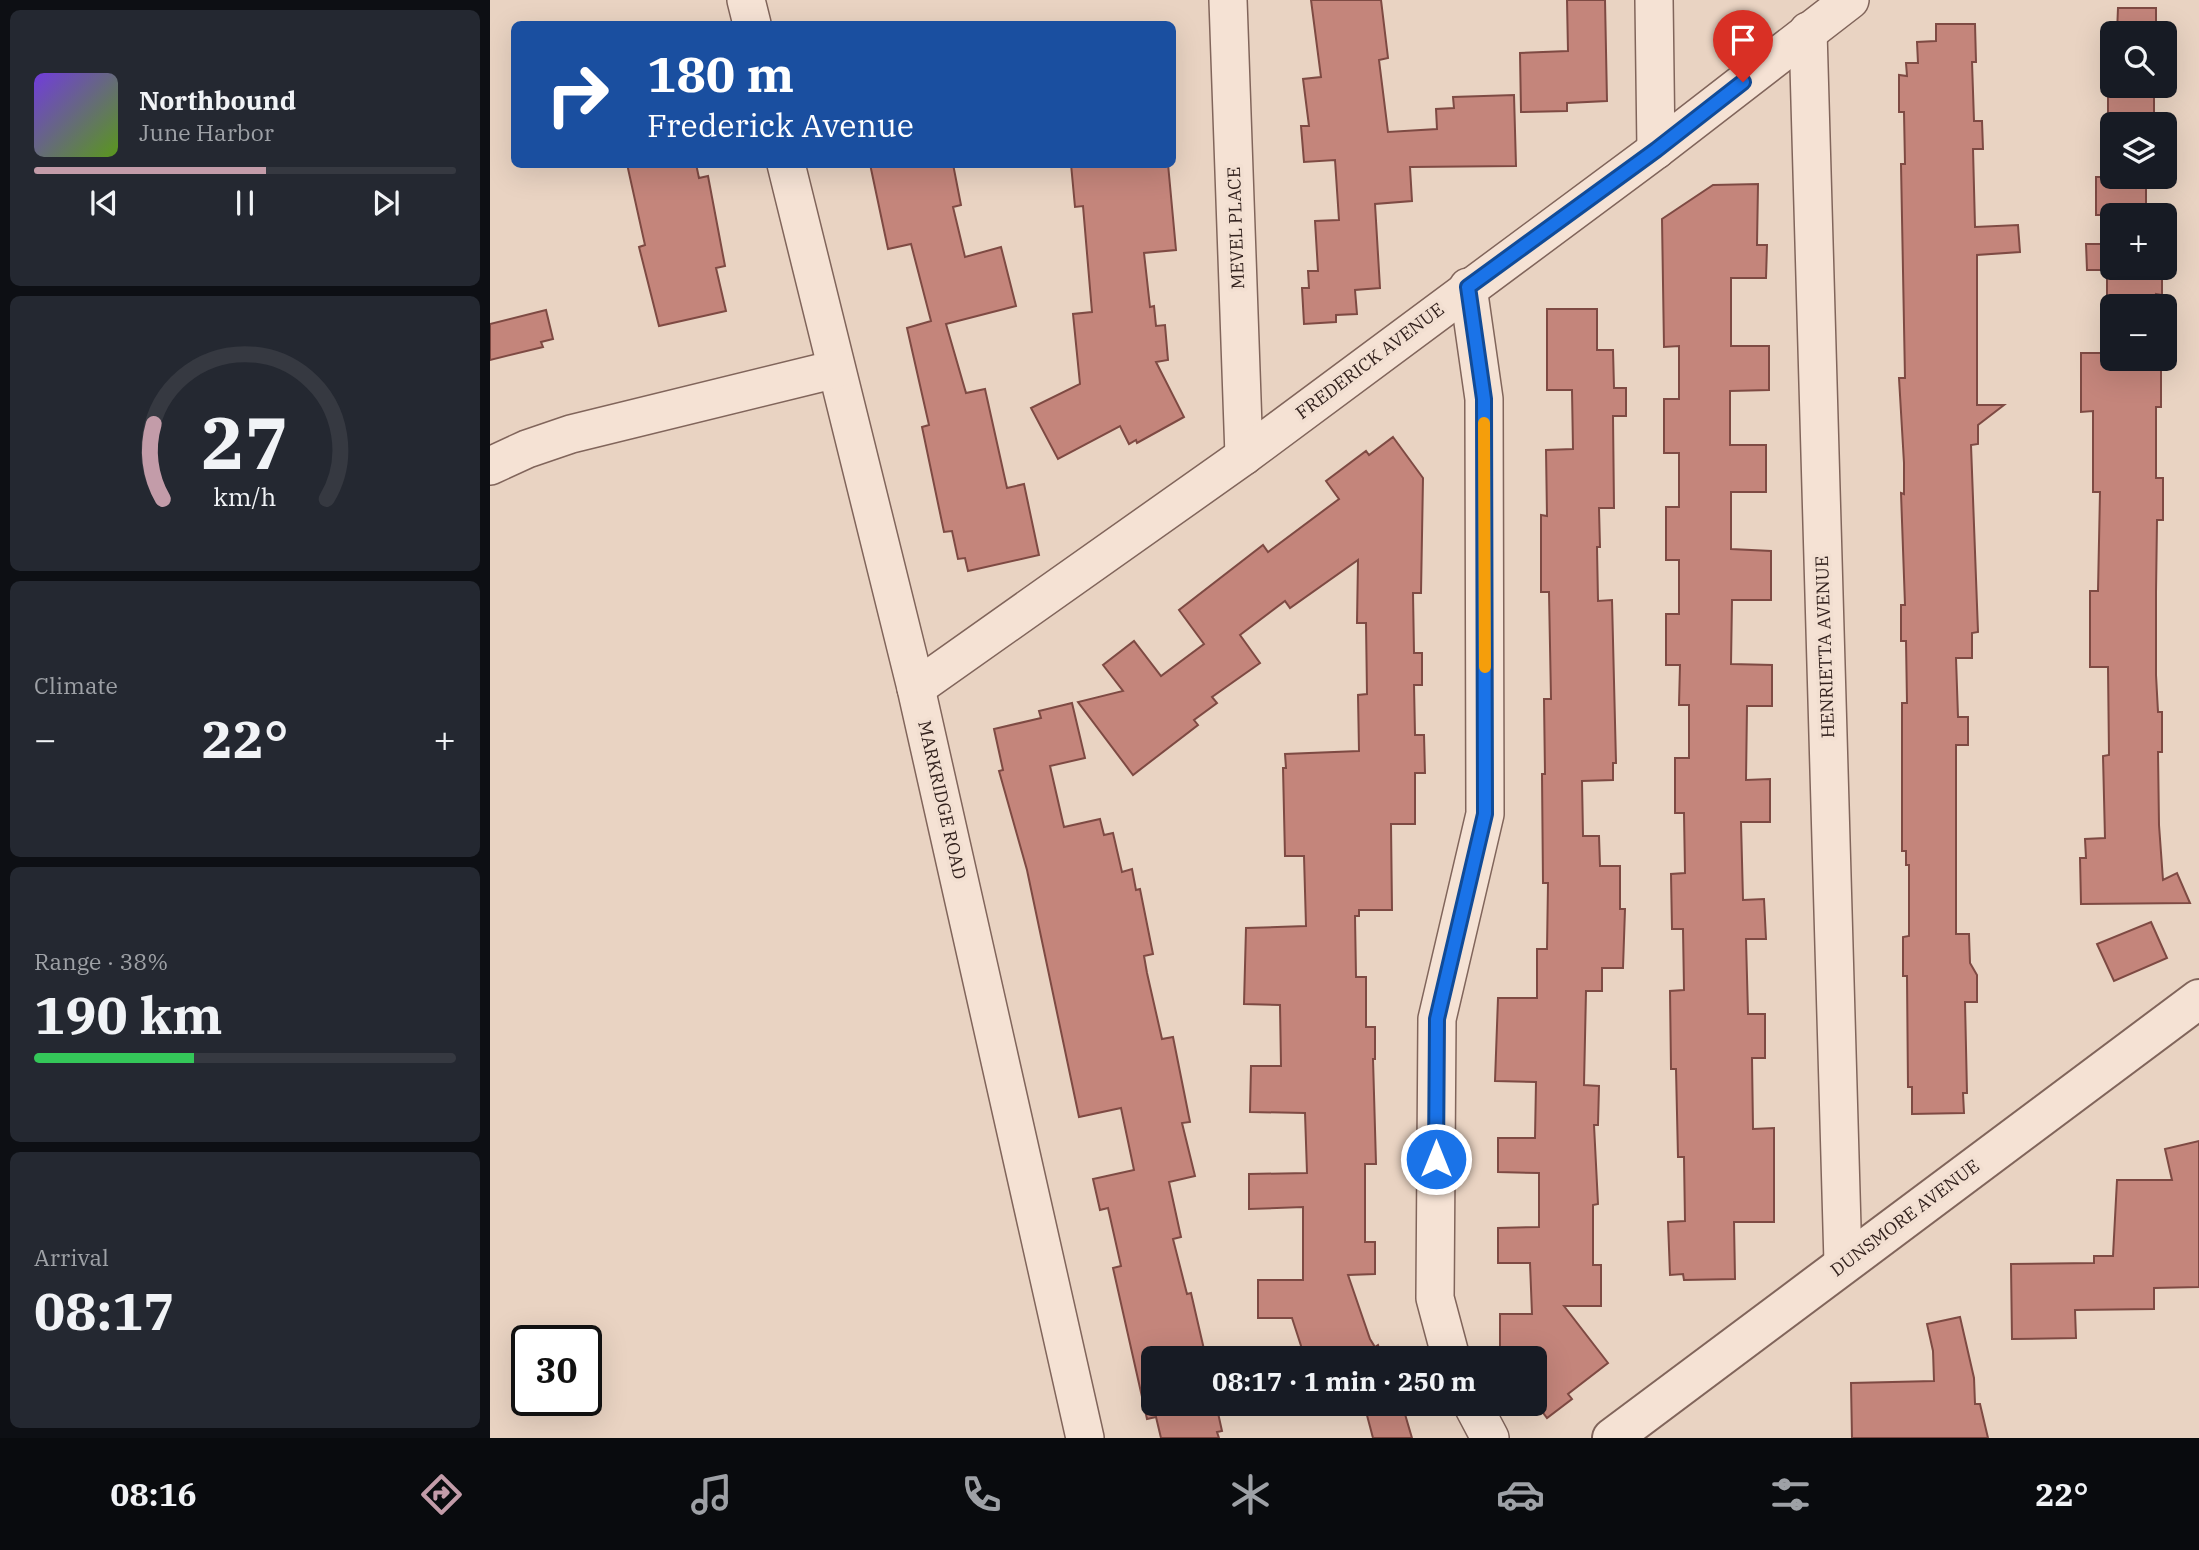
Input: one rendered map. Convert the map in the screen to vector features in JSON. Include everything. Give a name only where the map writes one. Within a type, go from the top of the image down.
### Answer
[{"type":"street","points":[[746,0],[751,21]]},
{"type":"street","name":"MEVEL PLACE","points":[[1228,0],[1244,456]]},
{"type":"street","points":[[1654,0],[1656,150]]},
{"type":"street","name":"FREDERICK AVENUE","points":[[916,688],[1244,456],[1468,287],[1656,150],[1850,0]]},
{"type":"street","name":"HENRIETTA AVENUE","points":[[1808,31],[1843,1263]]},
{"type":"street","name":"MARKRIDGE ROAD","points":[[787,168],[916,688],[1085,1438]]},
{"type":"street","points":[[1448,1346],[1435,1298],[1437,1019],[1485,814],[1484,399],[1468,287]]},
{"type":"street","points":[[490,466],[527,449],[571,434],[836,369]]},
{"type":"street","name":"DUNSMORE AVENUE","points":[[1612,1438],[2199,999]]},
{"type":"street","points":[[1478,1416],[1490,1438]]},
{"type":"building","points":[[1311,0],[1381,0],[1388,58],[1379,60],[1388,132],[1437,129],[1436,109],[1454,108],[1453,97],[1514,95],[1516,166],[1410,167],[1412,201],[1375,204],[1380,288],[1355,290],[1357,314],[1336,315],[1336,322],[1304,324],[1302,288],[1309,288],[1308,271],[1318,271],[1315,221],[1339,220],[1335,160],[1304,162],[1301,126],[1309,126],[1303,79],[1321,77]]},
{"type":"building","points":[[1567,0],[1605,0],[1607,101],[1567,103],[1567,111],[1521,112],[1520,53],[1568,51]]},
{"type":"building","points":[[2118,8],[2156,8],[2156,21],[2117,21]]},
{"type":"building","points":[[1936,24],[1975,24],[1976,62],[1972,62],[1974,121],[1982,121],[1983,149],[1973,149],[1975,227],[2018,225],[2020,252],[1977,255],[1977,405],[2004,405],[1978,425],[1978,444],[1971,445],[1978,632],[1972,633],[1972,658],[1956,658],[1958,717],[1968,717],[1968,745],[1956,745],[1956,934],[1969,934],[1970,963],[1977,975],[1977,1002],[1965,1002],[1967,1093],[1963,1093],[1964,1113],[1912,1114],[1912,1087],[1908,1087],[1907,976],[1903,976],[1903,937],[1909,936],[1909,865],[1906,865],[1906,851],[1902,851],[1902,703],[1907,703],[1906,641],[1901,641],[1901,605],[1905,605],[1901,493],[1904,494],[1904,463],[1899,378],[1905,378],[1901,164],[1905,164],[1904,112],[1899,112],[1899,75],[1907,76],[1906,63],[1918,63],[1917,42],[1936,41]]},
{"type":"building","points":[[2108,98],[2154,98],[2154,112],[2108,112]]},
{"type":"building","points":[[628,168],[697,168],[699,178],[708,176],[725,266],[716,268],[726,311],[659,326],[639,247],[645,245]]},
{"type":"building","points":[[871,168],[954,168],[961,205],[953,207],[965,257],[1001,247],[1016,306],[946,324],[966,393],[985,389],[1007,488],[1024,484],[1039,555],[968,571],[965,558],[958,559],[952,531],[944,532],[922,427],[929,425],[907,328],[931,321],[911,244],[888,249]]},
{"type":"building","points":[[1071,168],[1168,168],[1176,250],[1144,253],[1150,307],[1154,306],[1156,326],[1165,325],[1168,360],[1156,362],[1184,417],[1137,443],[1136,440],[1129,444],[1120,426],[1058,459],[1031,408],[1080,384],[1073,314],[1092,312],[1083,206],[1075,207]]},
{"type":"building","points":[[2096,177],[2100,177],[2100,189],[2146,189],[2146,203],[2100,203],[2100,215],[2096,215]]},
{"type":"building","points":[[1758,184],[1757,245],[1767,245],[1766,278],[1731,278],[1731,346],[1769,346],[1769,390],[1730,391],[1730,445],[1766,445],[1766,492],[1731,492],[1731,549],[1771,551],[1771,600],[1732,600],[1731,664],[1772,665],[1772,706],[1747,706],[1746,780],[1770,779],[1770,822],[1741,822],[1743,900],[1764,899],[1766,939],[1746,939],[1748,1014],[1765,1014],[1765,1058],[1752,1058],[1753,1129],[1774,1128],[1774,1222],[1734,1222],[1735,1279],[1684,1280],[1683,1274],[1670,1275],[1668,1222],[1685,1221],[1684,1157],[1678,1157],[1676,1069],[1671,1069],[1670,991],[1684,990],[1683,929],[1672,929],[1671,874],[1685,873],[1684,813],[1675,813],[1675,758],[1689,758],[1689,705],[1679,705],[1680,665],[1666,665],[1666,614],[1679,614],[1679,560],[1666,560],[1666,507],[1679,507],[1679,453],[1664,453],[1664,399],[1679,399],[1679,346],[1664,347],[1662,219],[1713,185]]},
{"type":"building","points":[[2086,244],[2100,244],[2100,270],[2087,270]]},
{"type":"building","points":[[2107,280],[2162,280],[2162,294],[2107,294]]},
{"type":"building","points":[[1547,309],[1597,309],[1597,350],[1613,350],[1614,388],[1626,388],[1626,416],[1613,416],[1614,508],[1599,508],[1600,547],[1597,547],[1598,601],[1612,600],[1616,763],[1613,763],[1613,780],[1582,781],[1583,836],[1599,836],[1600,866],[1620,866],[1620,909],[1625,909],[1623,968],[1602,968],[1602,991],[1586,991],[1584,1085],[1599,1086],[1598,1125],[1594,1125],[1598,1204],[1593,1205],[1593,1265],[1601,1265],[1601,1306],[1564,1306],[1608,1363],[1568,1394],[1572,1399],[1547,1418],[1547,1346],[1500,1346],[1500,1314],[1532,1314],[1530,1263],[1498,1263],[1498,1228],[1539,1227],[1539,1173],[1498,1172],[1498,1138],[1535,1138],[1536,1082],[1495,1081],[1498,998],[1537,998],[1537,949],[1547,949],[1548,883],[1543,883],[1542,774],[1545,774],[1544,699],[1551,699],[1549,592],[1541,592],[1541,515],[1547,516],[1546,450],[1573,449],[1572,390],[1547,390]]},
{"type":"building","points":[[546,310],[553,339],[541,342],[543,347],[490,360],[490,324]]},
{"type":"building","points":[[2081,353],[2100,353],[2100,371],[2161,371],[2161,407],[2156,407],[2156,478],[2163,478],[2163,520],[2157,520],[2156,592],[2156,675],[2158,712],[2162,712],[2162,752],[2158,752],[2159,825],[2163,880],[2177,873],[2190,903],[2081,904],[2080,858],[2086,858],[2085,839],[2105,838],[2103,756],[2109,755],[2108,667],[2090,667],[2090,591],[2098,591],[2100,492],[2093,492],[2093,411],[2081,412]]},
{"type":"building","points":[[1393,437],[1423,478],[1421,593],[1413,593],[1414,653],[1422,653],[1422,685],[1414,685],[1415,735],[1424,735],[1425,773],[1415,773],[1415,824],[1391,824],[1392,910],[1359,910],[1359,916],[1355,916],[1356,977],[1366,977],[1366,1027],[1375,1027],[1373,1059],[1376,1164],[1365,1164],[1365,1242],[1375,1242],[1375,1274],[1348,1275],[1374,1346],[1301,1346],[1292,1318],[1258,1318],[1258,1280],[1303,1280],[1303,1207],[1249,1209],[1249,1174],[1307,1173],[1305,1113],[1250,1112],[1251,1066],[1281,1066],[1280,1005],[1244,1004],[1246,928],[1306,926],[1304,856],[1285,856],[1283,768],[1286,768],[1285,754],[1359,751],[1358,695],[1367,694],[1366,623],[1357,623],[1358,560],[1290,608],[1285,601],[1240,635],[1260,663],[1212,697],[1217,703],[1194,720],[1198,725],[1133,775],[1078,702],[1123,691],[1103,665],[1134,641],[1161,676],[1204,644],[1179,610],[1263,545],[1268,552],[1339,499],[1326,481],[1366,451],[1369,455]]},
{"type":"building","points":[[1072,703],[1085,758],[1050,766],[1064,827],[1100,819],[1104,835],[1113,833],[1122,872],[1132,869],[1136,890],[1140,889],[1153,954],[1144,956],[1162,1039],[1173,1037],[1190,1122],[1182,1123],[1195,1176],[1169,1182],[1181,1237],[1173,1239],[1187,1294],[1191,1293],[1203,1346],[1141,1346],[1141,1392],[1113,1268],[1121,1266],[1108,1208],[1100,1210],[1093,1179],[1134,1170],[1121,1108],[1079,1117],[1027,870],[999,771],[1003,770],[994,729],[1041,718],[1039,711]]},
{"type":"building","points":[[2151,922],[2167,958],[2114,981],[2097,944]]},
{"type":"building","points":[[2199,1141],[2199,1287],[2154,1288],[2154,1309],[2075,1310],[2076,1338],[2012,1339],[2011,1264],[2094,1263],[2094,1256],[2113,1256],[2117,1180],[2172,1180],[2165,1149]]},
{"type":"building","points":[[1960,1317],[1974,1378],[1975,1404],[1980,1404],[1988,1438],[1852,1438],[1851,1383],[1934,1381],[1933,1351],[1927,1324]]},
{"type":"building","points":[[1146,1416],[1219,1416],[1222,1431],[1217,1432],[1219,1438],[1161,1438],[1156,1417],[1147,1419]]},
{"type":"building","points":[[1367,1416],[1406,1416],[1412,1438],[1373,1438]]},
{"type":"slow traffic","points":[[1484,423],[1485,667]]},
{"type":"route","points":[[1436,1159],[1437,1019],[1485,814],[1484,399],[1468,287],[1656,150],[1743,82]]}]
